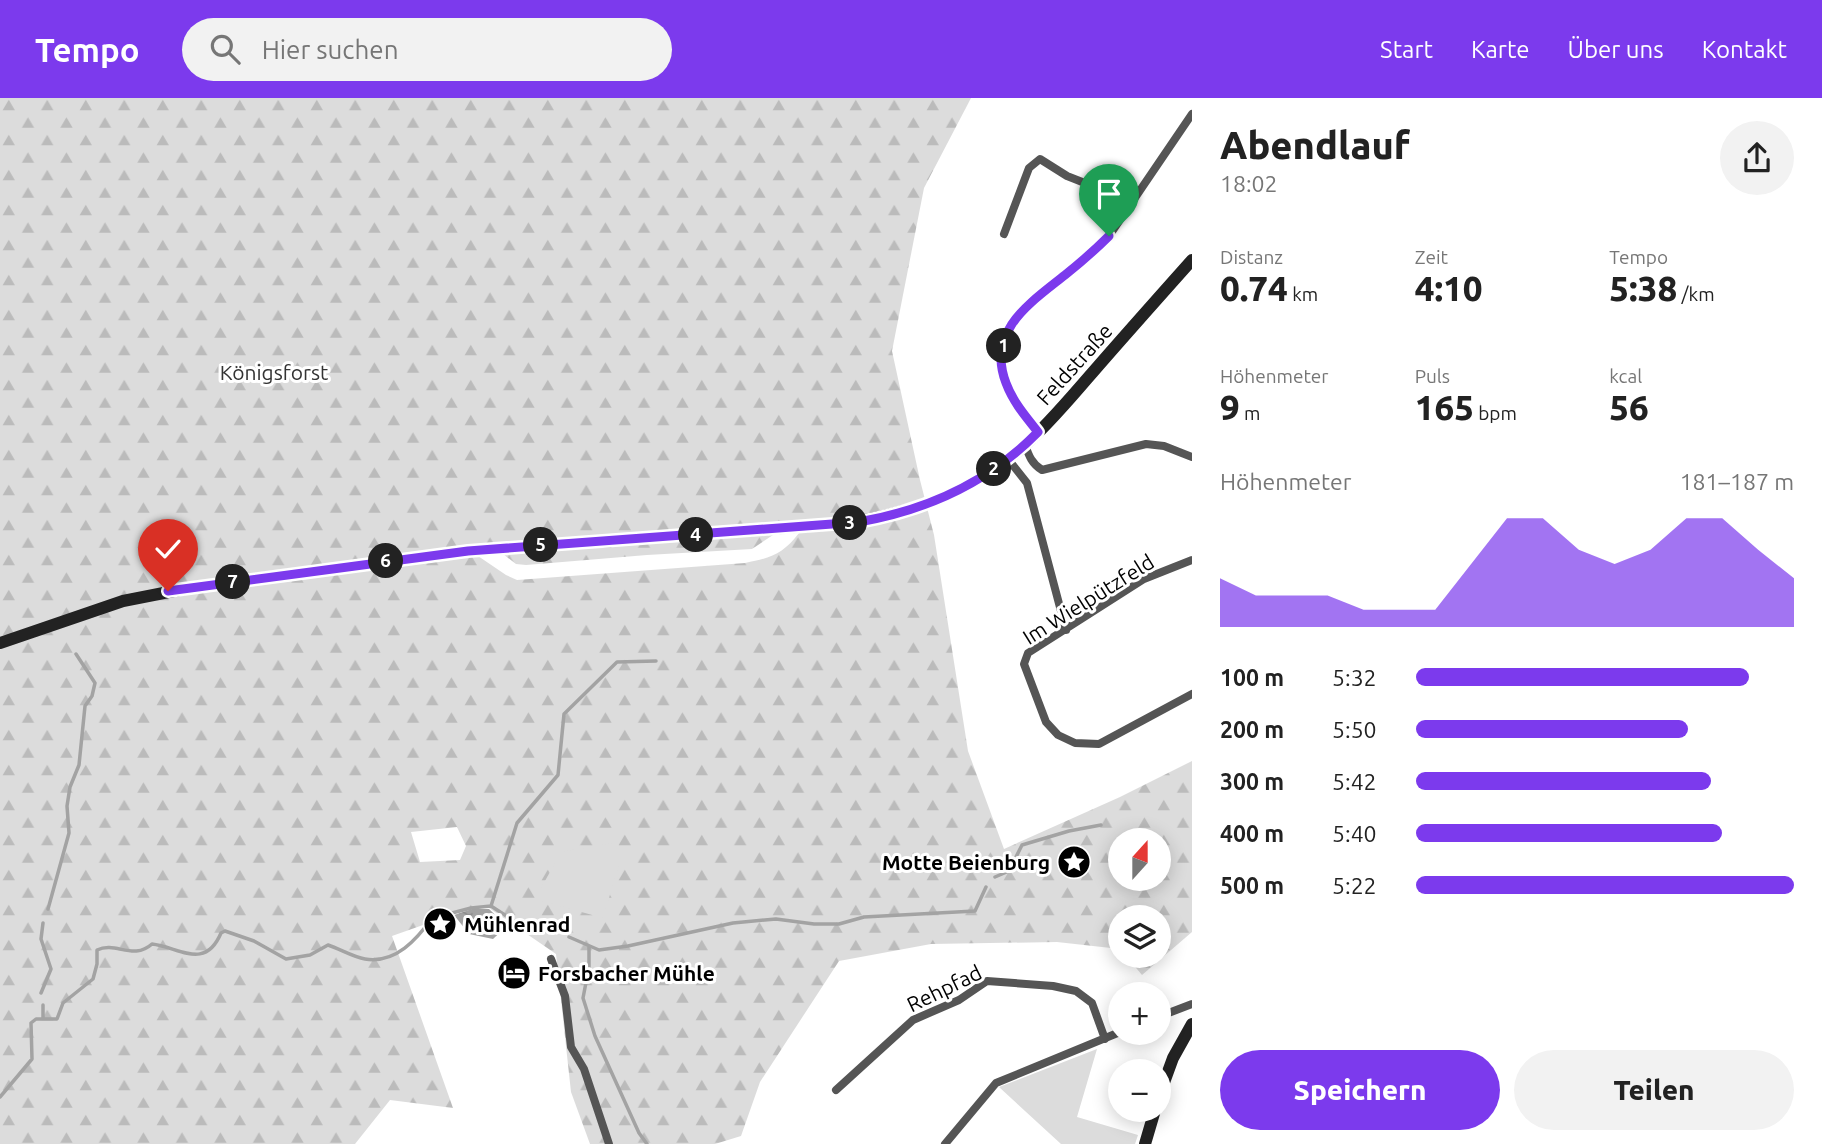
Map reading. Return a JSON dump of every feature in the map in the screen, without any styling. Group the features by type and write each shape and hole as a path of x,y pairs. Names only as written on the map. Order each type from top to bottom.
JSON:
{"main road":[{"name":"Feldstraße","path":"0,643 123,601 178,589 468,551 859,522 910,511 974,483 1026,445 1192,260"},
{"path":"1171,1063 1192,1024"},
{"path":"1145,1144 1152,1122"}],"street":[{"path":"1038,432 1017,406 1004,380 1002,354 1008,332 1021,310 1109,236 1192,114"},
{"path":"1004,234 1029,168 1040,159 1068,176 1133,202"},
{"path":"1027,483 1031,476 1042,470 1146,444 1164,446 1192,457"},
{"path":"1026,445 1031,459 1042,470"},
{"path":"1008,459 1027,483 1066,630"},
{"name":"Im Wielpützfeld","path":"1192,560 1144,579 1028,653 1024,664 1046,722 1058,736 1075,743 1099,744 1192,694"},
{"path":"551,959 565,996 571,1046 584,1069 609,1144"},
{"name":"Rehpfad","path":"836,1090 913,1020 959,1000 987,981 1053,986 1076,991 1091,1003 1105,1039"},
{"path":"1171,1012 1192,1004"},
{"path":"945,1144 996,1083 1108,1038"}],"green space":[{"name":"Königsforst","path":"0,98 971,98 924,188 892,351 934,535 968,751 1004,849 1192,761 1192,932 1171,950 1171,905 1108,905 1108,948 1057,942 931,944 839,961 760,1082 741,1136 715,1144 590,1144 571,1092 556,954 489,908 471,908 392,936 453,1108 390,1100 355,1144 0,1144","holes":["799,533 776,554 745,563 517,580 478,556 503,554 516,564 526,565 752,549 773,535","457,827 466,846 460,860 420,862 411,832"]},
{"path":"618,842 620,861 603,918 535,899 561,852"},
{"name":"Königsforst","path":"1136,968 1150,968 1142,975"},
{"path":"1097,1049 1077,1117 1138,1135 1135,1144 1061,1144 999,1087"}],"water":[{"path":"472,909 489,909 507,926 493,939 469,934 454,915"}],"waterway":[{"path":"48,909 69,833 67,806 70,787 79,765 85,706 92,696 95,683 76,654"},
{"path":"491,906 517,823 558,775 564,714 617,662 656,661"},
{"path":"995,877 1009,871 1022,845 1101,825"},
{"path":"569,937 599,950 733,923 776,919 839,924 864,917 975,911 986,887"},
{"path":"452,913 491,906 517,923 555,933"},
{"path":"0,1097 32,1059 31,1023 36,1019 57,1019 63,1003 93,979 97,950 111,948 138,951 152,944 199,954 215,945 225,931 254,941 286,959 310,955 328,945 360,958 376,960 396,954 405,948 433,917"},
{"path":"41,993 51,969 41,939 43,923"},
{"path":"589,947 589,967 583,998 595,1036 639,1133 647,1144"},
{"path":"43,1005 43,1019"}],"place":[{"name":"Motte Beienburg","path":"1074,862"},
{"name":"Mühlenrad","path":"440,924"},
{"name":"Forsbacher Mühle","path":"514,973"}],"route":[{"path":"168,591 468,551 859,522 922,506 974,483 1026,445 1038,432 1017,406 1004,380 1004,342 1021,310 1109,236"}]}
